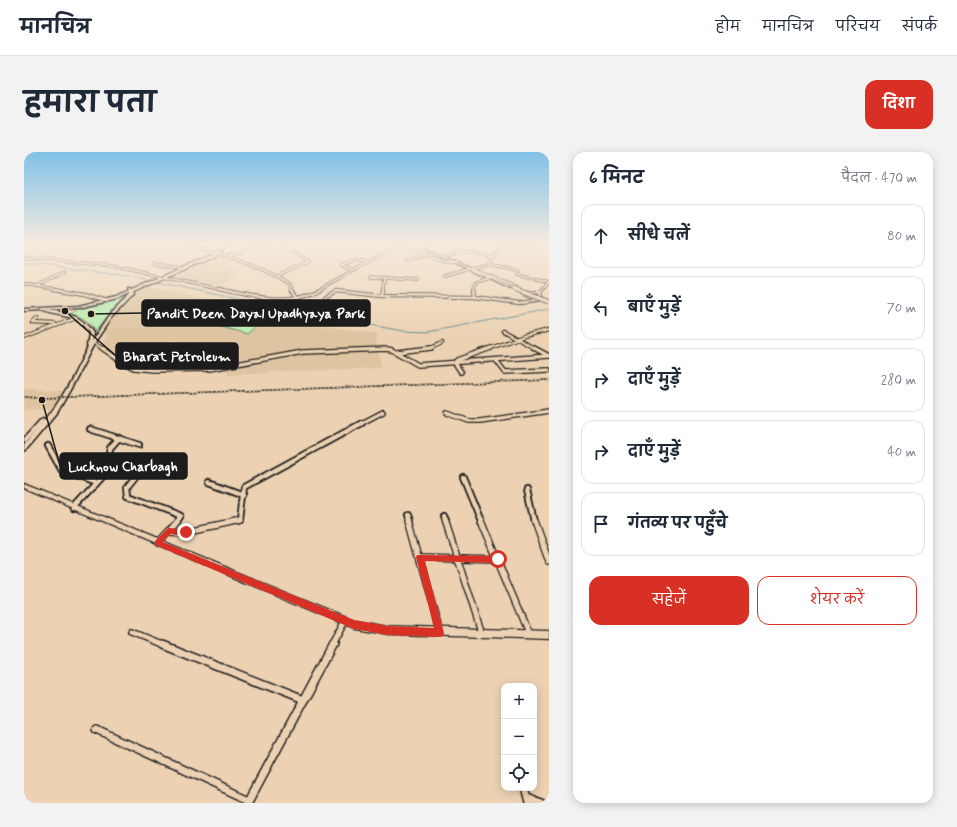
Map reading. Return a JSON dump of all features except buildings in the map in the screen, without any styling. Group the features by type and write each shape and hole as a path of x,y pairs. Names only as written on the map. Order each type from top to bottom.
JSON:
{"main road":[{"path":"44,310 78,307 107,301 130,292 166,274"},
{"path":"159,278 170,274"},
{"path":"24,309 64,306 130,292"},
{"path":"24,450 65,396 93,342 110,317 132,294 130,292"},
{"path":"24,309 62,313 76,318 84,322 91,333 87,349 66,388 36,429 24,441"}],"street":[{"path":"37,286 60,274"},
{"path":"145,274 159,278"},
{"path":"272,274 290,284 292,291 298,298"},
{"path":"276,276 280,274"},
{"path":"165,277 272,299 308,296 346,274"},
{"path":"445,276 451,274"},
{"path":"481,274 537,300"},
{"path":"483,274 512,288 549,302"},
{"path":"484,274 549,302"},
{"path":"519,274 549,282 540,292 521,293"},
{"path":"371,277 418,280"},
{"path":"382,296 384,278"},
{"path":"474,297 475,283 488,278"},
{"path":"24,284 85,294 107,301"},
{"path":"325,297 336,291 382,296 474,297 519,303 541,298"},
{"path":"540,292 541,298"},
{"path":"38,318 33,323 57,324"},
{"path":"24,338 57,324 76,318"},
{"path":"455,363 464,356 549,330"},
{"path":"503,331 549,356"},
{"path":"93,342 122,362 134,368 152,370 209,369 304,352 392,350 418,365 549,356"},
{"path":"396,352 431,348 442,343"},
{"path":"496,360 505,372 549,370"},
{"path":"455,363 461,372"},
{"path":"447,413 469,421 480,421 549,411"},
{"path":"168,531 186,532 240,520 244,487 383,412"},
{"path":"90,429 138,445"},
{"path":"74,508 105,474 110,448 119,438"},
{"path":"48,446 62,471 96,483"},
{"path":"158,543 181,516 128,496 127,487 149,460 179,470"},
{"path":"463,477 529,635"},
{"path":"209,482 244,495"},
{"path":"24,486 354,624 388,630 440,633 549,635"},
{"path":"527,490 535,525 549,562"},
{"path":"408,515 440,633"},
{"path":"444,516 482,634"},
{"path":"420,557 498,559"},
{"path":"97,730 248,802 345,621"},
{"path":"132,632 303,700"},
{"path":"524,791 527,801 541,803"}],"shaded area":[{"path":"176,274 238,274 218,287 170,277"},
{"path":"148,287 266,312 280,318 378,334 376,348 304,350 228,365 183,368 186,358 174,352 179,342 170,340 161,346 154,345 134,365 125,361 102,344 107,335 104,332 114,316 137,293"},
{"path":"378,350 382,368 229,374 224,369 309,353"},
{"path":"24,389 66,391 56,409 24,410"}],"green space":[{"path":"127,297 111,311 95,332 91,325 85,320 70,314 78,309 99,305"},
{"path":"218,306 267,317 247,334 196,320"}],"waterway":[{"path":"116,274 312,315 404,331 428,332 549,309"}],"railway":[{"path":"24,397 41,398 549,380"}],"place":[{"name":"Bharat Petroleum","path":"65,311"},
{"name":"Pandit Deen Dayal Upadhyaya Park","path":"91,314"},
{"name":"Lucknow Charbagh","path":"42,400"}],"route":[{"path":"186,532 168,531 158,543 309,607 354,624 388,630 440,633 420,557 498,559"}]}
